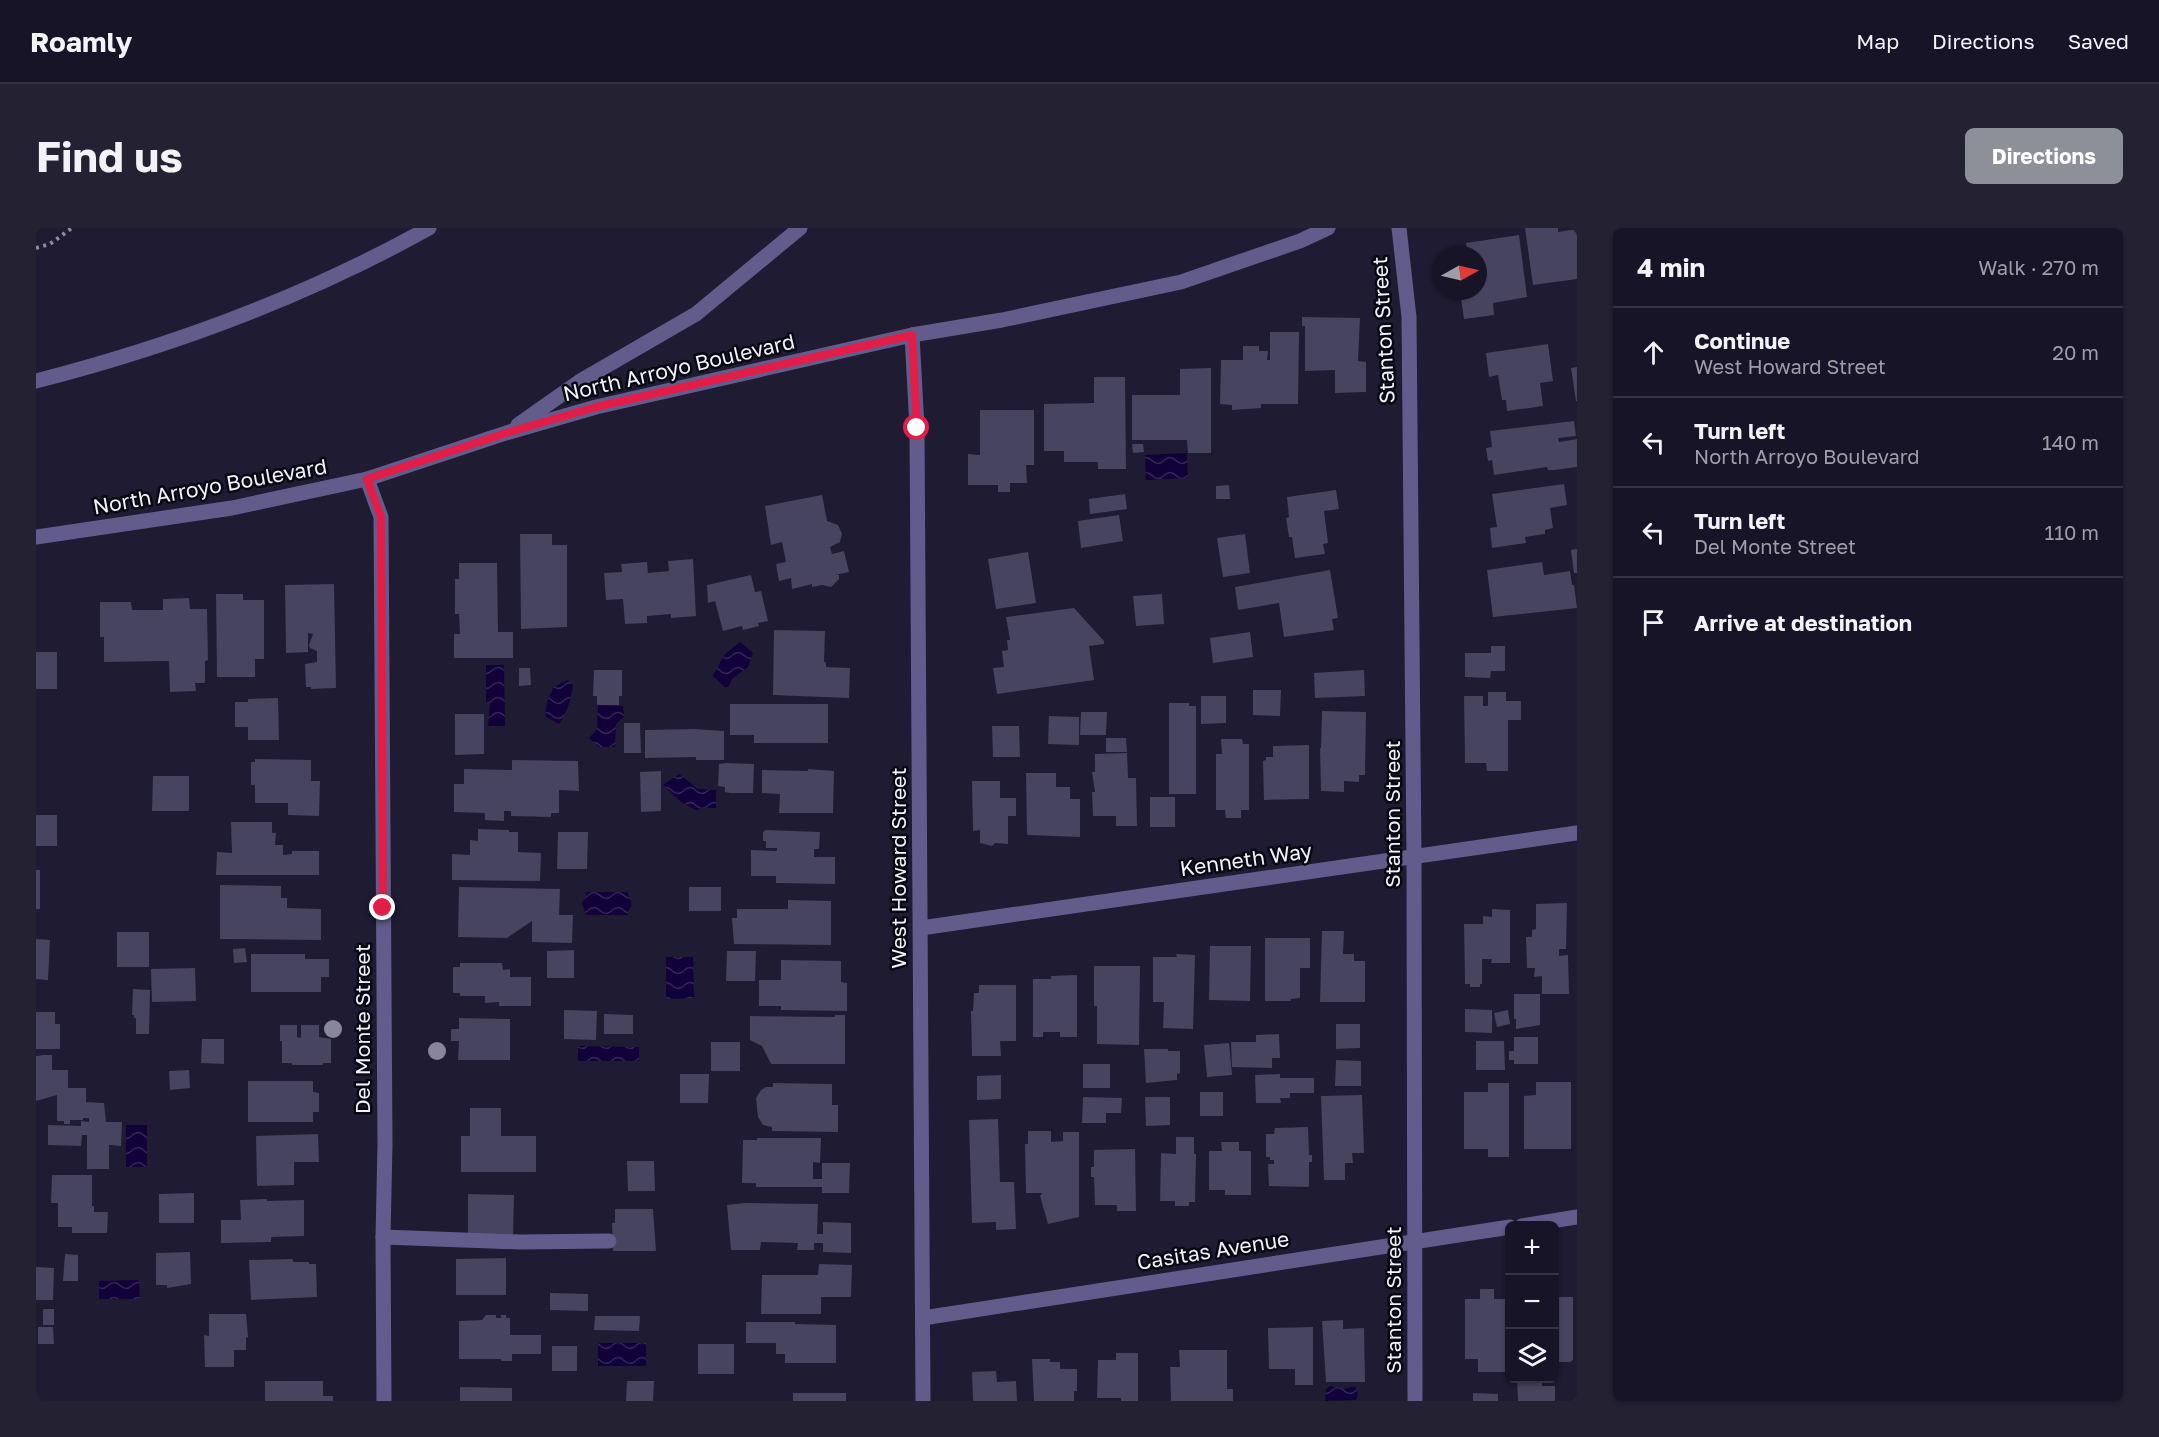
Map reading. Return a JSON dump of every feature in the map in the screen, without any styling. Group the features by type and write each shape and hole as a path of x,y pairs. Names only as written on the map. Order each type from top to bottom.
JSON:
{"street":[{"path":"36,381 207,330 326,281 429,228"},
{"path":"506,433 582,380 696,314 800,228"},
{"name":"North Arroyo Boulevard","path":"36,537 232,508 367,479 506,433 596,407 912,335 1002,320 1181,282 1300,241 1328,228"},
{"name":"Stanton Street","path":"1398,228 1409,317 1414,857 1415,1401"},
{"name":"West Howard Street","path":"912,335 917,428 923,1401"},
{"name":"Del Monte Street","path":"367,479 381,517 385,1144 384,1401"},
{"name":"Kenneth Way","path":"921,928 1577,833"},
{"path":"1556,1221 1577,1218"},
{"name":"Casitas Avenue","path":"923,1318 1505,1228"},
{"path":"383,1237 520,1242 609,1240"}],"path":[{"path":"36,248 50,244 72,228"}],"water":[{"path":"1187,453 1188,478 1146,480 1145,455"},
{"path":"740,642 753,653 748,667 733,678 727,689 713,676 724,655"},
{"path":"486,665 504,665 505,726 488,726 490,703 486,703"},
{"path":"567,680 573,684 567,710 559,724 545,716 547,702 553,688"},
{"path":"598,705 623,706 624,717 616,724 615,747 599,747 589,738 597,729"},
{"path":"679,774 698,789 716,790 716,808 696,810 681,802 663,785"},
{"path":"586,892 628,892 632,904 628,915 586,915 582,903"},
{"path":"666,957 693,957 694,998 666,999"},
{"path":"578,1046 639,1047 639,1061 578,1061"},
{"path":"126,1125 147,1125 147,1167 126,1167"},
{"path":"139,1280 140,1299 99,1299 99,1281"},
{"path":"598,1343 646,1343 646,1366 598,1366"},
{"path":"1331,1386 1345,1389 1355,1386 1358,1394 1356,1400 1325,1401 1326,1389"}],"building":[{"path":"1525,228 1558,228 1558,232 1577,229 1577,279 1533,285"},
{"path":"1519,235 1527,297 1493,303 1494,315 1464,319 1461,300 1487,300 1487,246 1466,246 1466,243"},
{"path":"1302,317 1360,318 1358,361 1366,362 1366,392 1335,393 1335,370 1305,371 1305,326 1302,326"},
{"path":"1270,332 1299,332 1298,404 1261,404 1261,408 1232,410 1232,405 1220,404 1221,360 1243,360 1243,346 1259,346 1259,351 1268,351 1267,360 1270,360"},
{"path":"1548,344 1553,381 1540,383 1543,406 1507,411 1506,400 1502,400 1498,375 1489,377 1486,353"},
{"path":"1577,367 1577,401 1576,401 1571,368"},
{"path":"1211,368 1211,453 1188,453 1187,440 1132,440 1132,395 1180,395 1180,369"},
{"path":"1094,377 1125,377 1126,469 1098,469 1098,462 1064,462 1064,451 1044,451 1044,404 1094,403"},
{"path":"980,410 1034,410 1034,465 1026,465 1027,483 1010,483 1010,492 998,492 998,485 968,485 968,454 980,455"},
{"path":"1574,421 1576,436 1558,438 1559,442 1577,439 1577,467 1548,470 1547,467 1494,475 1492,460 1488,461 1486,448 1492,447 1490,431"},
{"path":"1132,444 1143,444 1144,452 1133,453"},
{"path":"1564,484 1567,505 1550,508 1553,528 1545,530 1545,534 1525,537 1526,543 1492,548 1490,528 1497,527 1492,494"},
{"path":"1229,485 1230,499 1216,499 1216,486"},
{"path":"1336,490 1339,509 1324,511 1328,543 1323,544 1325,554 1295,558 1286,518 1289,517 1287,497"},
{"path":"1125,494 1127,509 1090,514 1089,499"},
{"path":"822,495 827,521 838,525 842,534 840,542 830,547 832,554 844,551 849,572 835,575 839,575 839,579 831,587 822,585 812,587 812,584 792,589 791,578 779,581 776,564 786,562 782,542 771,545 765,506"},
{"path":"1119,515 1123,541 1081,548 1078,521"},
{"path":"520,534 552,534 552,545 567,545 567,627 521,629"},
{"path":"1245,534 1250,573 1223,577 1217,538"},
{"path":"1577,549 1577,573 1574,573 1571,550"},
{"path":"1028,552 1036,603 996,609 988,559"},
{"path":"693,559 696,616 671,618 671,614 647,616 647,623 625,624 623,599 606,600 604,573 622,572 621,564 647,562 648,573 669,571 668,561"},
{"path":"1542,562 1544,575 1570,571 1577,608 1493,617 1487,570"},
{"path":"459,563 497,563 498,632 513,632 513,658 454,658 454,634 460,634 459,614 455,614 455,579 459,579"},
{"path":"1330,570 1338,618 1332,619 1334,630 1284,637 1279,603 1238,610 1235,587"},
{"path":"751,575 755,592 761,591 768,621 743,630 742,626 723,631 715,601 708,603 707,585"},
{"path":"334,584 336,688 311,689 311,687 306,687 305,664 317,662 317,651 309,645 313,634 308,633 308,652 286,653 285,585"},
{"path":"216,594 243,594 243,600 264,600 264,659 255,659 255,677 217,677"},
{"path":"1162,594 1164,624 1136,626 1133,596"},
{"path":"189,598 190,609 207,609 208,660 205,661 205,683 195,683 196,691 170,692 169,661 104,662 104,637 100,637 100,602 131,602 132,610 163,610 163,599"},
{"path":"1074,608 1104,641 1104,644 1089,646 1094,680 997,694 993,668 1004,667 1002,651 1008,650 1007,640 1010,640 1006,617"},
{"path":"774,630 825,631 824,662 826,662 826,667 850,668 849,698 773,695"},
{"path":"1250,632 1253,657 1213,663 1210,638"},
{"path":"1491,646 1505,646 1505,671 1491,671 1490,678 1465,677 1465,653 1491,653"},
{"path":"36,652 57,652 57,689 36,689"},
{"path":"519,668 530,668 531,685 519,686"},
{"path":"594,670 622,670 622,696 619,696 619,705 597,705 597,696 593,696"},
{"path":"1364,670 1365,696 1315,698 1314,673"},
{"path":"1253,690 1281,690 1280,716 1253,715"},
{"path":"1488,692 1506,692 1506,701 1521,701 1521,720 1508,720 1508,771 1487,771 1486,763 1465,763 1464,696 1483,696 1483,706 1488,706"},
{"path":"1201,696 1226,696 1226,723 1201,724"},
{"path":"278,698 279,740 248,740 248,727 235,727 235,702"},
{"path":"1169,703 1189,703 1189,706 1196,706 1196,794 1169,794"},
{"path":"730,704 828,704 828,743 754,743 754,735 730,735"},
{"path":"1322,711 1366,712 1365,775 1359,775 1359,782 1344,781 1344,792 1321,791"},
{"path":"1081,712 1107,712 1106,735 1080,735"},
{"path":"455,714 484,714 484,754 455,755"},
{"path":"1049,716 1079,717 1079,745 1048,744"},
{"path":"624,723 640,723 641,753 624,753"},
{"path":"992,726 1019,726 1020,757 993,757"},
{"path":"645,730 724,731 724,760 696,760 696,757 645,758"},
{"path":"1106,738 1126,738 1127,752 1106,752"},
{"path":"1221,739 1242,739 1243,744 1249,744 1249,810 1241,810 1241,818 1226,818 1225,810 1216,810 1216,754 1222,754"},
{"path":"1309,745 1309,799 1264,800 1263,761 1266,757 1273,757 1273,746"},
{"path":"1127,753 1128,778 1136,778 1137,826 1116,826 1116,816 1093,816 1092,792 1095,792 1092,772 1095,772 1095,754"},
{"path":"255,759 311,760 311,781 320,781 319,816 288,815 288,803 255,803 255,785 251,785 251,762 255,762"},
{"path":"512,760 578,761 579,791 559,790 559,813 551,813 551,817 511,816 511,811 504,811 504,821 485,820 485,813 454,812 454,784 464,784 464,769 512,770"},
{"path":"719,764 754,764 753,793 725,792 725,787 718,786"},
{"path":"808,769 834,771 833,813 779,813 780,794 762,793 762,770 808,771"},
{"path":"661,771 661,811 641,812 640,772"},
{"path":"1026,773 1056,773 1056,787 1070,787 1070,799 1080,799 1080,837 1027,835"},
{"path":"153,776 189,776 189,811 152,811"},
{"path":"972,781 1000,781 1000,798 1016,798 1016,816 1008,816 1008,844 995,843 992,846 980,843 980,830 973,831"},
{"path":"1150,797 1175,797 1175,827 1150,827"},
{"path":"36,815 57,815 57,846 36,846"},
{"path":"231,822 272,822 272,833 276,833 275,845 283,845 283,855 292,854 292,851 319,851 319,875 216,875 217,852 232,853"},
{"path":"478,829 518,832 518,852 541,853 540,881 452,880 452,854 470,855 470,840 478,841"},
{"path":"766,830 820,832 819,849 814,849 814,857 835,857 835,884 776,883 776,876 751,876 751,850 777,851 777,848 766,848 763,832"},
{"path":"558,832 588,832 587,869 557,869"},
{"path":"36,870 40,870 40,909 36,909"},
{"path":"220,885 281,886 281,898 287,898 287,908 321,909 321,940 220,939"},
{"path":"459,887 560,889 559,915 573,915 572,943 532,942 532,921 507,938 458,937"},
{"path":"689,887 721,887 721,911 689,911"},
{"path":"788,900 831,901 831,945 734,944 732,918 737,918 737,909 788,909"},
{"path":"1567,903 1566,949 1559,949 1559,956 1568,955 1569,994 1542,994 1542,976 1534,977 1535,968 1527,968 1526,937 1532,937 1532,930 1536,929 1536,904"},
{"path":"1492,909 1510,910 1510,963 1491,963 1492,959 1482,959 1482,984 1480,987 1470,987 1470,984 1465,984 1464,924 1483,924 1483,916 1492,917"},
{"path":"1322,931 1344,931 1343,954 1354,954 1354,961 1365,961 1365,1002 1320,1002"},
{"path":"117,932 149,932 149,967 117,967"},
{"path":"1265,938 1310,938 1310,968 1300,968 1300,998 1291,999 1291,1001 1265,1001"},
{"path":"36,939 50,940 48,980 36,979"},
{"path":"1210,946 1251,946 1250,1001 1209,1000"},
{"path":"245,948 247,962 234,963 233,949"},
{"path":"574,950 574,978 547,978 547,951"},
{"path":"727,951 756,951 755,981 726,981"},
{"path":"251,954 305,954 305,959 329,959 329,977 321,977 321,992 251,992"},
{"path":"1176,954 1195,955 1193,1029 1163,1028 1164,1002 1153,1002 1153,957 1177,957"},
{"path":"781,960 841,961 841,982 847,983 847,1011 781,1010 781,1006 759,1006 759,980 781,980"},
{"path":"460,963 502,963 503,970 510,969 510,977 531,977 531,1006 499,1006 499,1002 485,1003 485,996 460,996 460,993 453,993 453,967 460,967"},
{"path":"1094,966 1140,966 1139,1045 1097,1044"},
{"path":"195,968 196,1001 152,1002 151,969"},
{"path":"1077,975 1077,1037 1060,1037 1060,1032 1043,1032 1043,1037 1033,1037 1033,979"},
{"path":"979,985 1016,985 1016,1041 1000,1041 1001,1056 972,1056 971,1011 973,1011 974,993 979,993"},
{"path":"133,989 150,990 149,1034 136,1034 136,1018 132,1015"},
{"path":"1514,994 1540,994 1540,1025 1516,1029"},
{"path":"1465,1009 1492,1010 1492,1033 1465,1032"},
{"path":"564,1010 597,1011 596,1040 564,1039"},
{"path":"1508,1010 1510,1024 1497,1027 1494,1013"},
{"path":"36,1012 55,1012 55,1024 60,1024 60,1049 36,1049"},
{"path":"604,1014 633,1015 633,1034 604,1034"},
{"path":"835,1015 845,1015 845,1064 771,1064 762,1046 750,1040 750,1016 835,1017"},
{"path":"459,1018 510,1019 510,1060 458,1060 459,1041 451,1041 451,1029 459,1029"},
{"path":"1336,1024 1360,1024 1360,1048 1336,1049"},
{"path":"280,1025 297,1025 297,1037 301,1038 301,1025 319,1025 319,1037 331,1039 331,1063 292,1065 292,1063 282,1063"},
{"path":"1279,1034 1280,1058 1272,1058 1272,1068 1232,1067 1231,1042 1256,1042 1256,1035"},
{"path":"1514,1037 1538,1037 1538,1064 1514,1064 1514,1060 1509,1060 1509,1051 1514,1051"},
{"path":"202,1039 224,1039 224,1064 201,1063"},
{"path":"1476,1041 1504,1041 1505,1070 1476,1070"},
{"path":"711,1042 740,1042 740,1071 711,1071"},
{"path":"1229,1043 1232,1075 1207,1077 1204,1045"},
{"path":"1144,1049 1180,1051 1180,1073 1177,1074 1177,1080 1146,1083"},
{"path":"52,1055 52,1070 68,1070 68,1088 86,1088 86,1102 104,1103 106,1122 122,1122 121,1146 109,1145 109,1169 87,1169 87,1135 82,1135 81,1146 48,1145 48,1125 81,1126 81,1121 89,1122 89,1118 70,1120 70,1124 64,1124 64,1121 57,1121 57,1095 36,1101 36,1056"},
{"path":"1336,1060 1361,1061 1361,1086 1335,1086"},
{"path":"1083,1064 1110,1064 1110,1088 1083,1088"},
{"path":"189,1070 190,1088 170,1090 169,1071"},
{"path":"680,1074 709,1074 708,1103 680,1103"},
{"path":"1280,1074 1280,1078 1314,1078 1314,1093 1290,1093 1290,1098 1280,1098 1281,1103 1256,1103 1255,1075"},
{"path":"1001,1075 1001,1099 977,1100 977,1076"},
{"path":"248,1081 313,1081 313,1092 319,1093 319,1112 313,1112 313,1122 248,1122"},
{"path":"1536,1082 1571,1082 1571,1149 1524,1149 1524,1096 1536,1095"},
{"path":"773,1083 832,1084 832,1105 838,1105 838,1132 772,1131 772,1127 763,1125 758,1117 756,1098 761,1090 773,1087"},
{"path":"1488,1083 1509,1083 1509,1157 1488,1157 1488,1149 1464,1149 1464,1092 1488,1092"},
{"path":"1200,1092 1223,1092 1223,1116 1200,1116"},
{"path":"1362,1095 1364,1153 1352,1153 1353,1163 1345,1163 1345,1180 1324,1180 1321,1096"},
{"path":"1083,1097 1122,1098 1121,1113 1106,1113 1106,1123 1082,1123"},
{"path":"1145,1097 1170,1097 1170,1125 1146,1126"},
{"path":"470,1108 501,1108 501,1136 536,1136 536,1172 461,1172 461,1136 470,1136"},
{"path":"998,1119 1000,1182 1014,1182 1016,1229 996,1230 996,1222 972,1223 969,1120"},
{"path":"1308,1127 1309,1155 1312,1155 1312,1162 1309,1162 1309,1187 1269,1186 1268,1164 1274,1164 1274,1160 1266,1157 1266,1134 1274,1134 1275,1128"},
{"path":"1028,1131 1051,1131 1051,1142 1063,1141 1063,1132 1079,1132 1079,1217 1048,1224 1040,1196 1042,1193 1026,1193 1025,1144 1028,1144"},
{"path":"318,1134 319,1162 294,1162 294,1185 257,1186 256,1136"},
{"path":"1176,1137 1194,1137 1195,1202 1189,1202 1189,1206 1175,1206 1175,1201 1160,1201 1161,1153 1176,1154"},
{"path":"757,1138 821,1138 820,1163 813,1162 813,1179 822,1179 822,1163 850,1163 849,1193 822,1193 822,1187 756,1187 756,1183 742,1183 743,1140 757,1140"},
{"path":"1221,1142 1239,1142 1239,1151 1251,1151 1251,1195 1225,1195 1225,1190 1209,1190 1209,1151 1222,1151"},
{"path":"1135,1149 1136,1211 1117,1211 1117,1205 1095,1205 1094,1177 1091,1177 1091,1167 1094,1167 1094,1150"},
{"path":"627,1161 654,1161 655,1191 628,1191"},
{"path":"52,1175 92,1175 92,1206 94,1206 94,1212 108,1212 107,1233 72,1233 72,1227 58,1227 58,1203 51,1203"},
{"path":"194,1193 194,1223 159,1223 159,1194"},
{"path":"468,1194 514,1195 513,1238 468,1237"},
{"path":"267,1199 267,1201 304,1200 304,1236 271,1237 271,1242 221,1243 221,1220 241,1220 240,1200"},
{"path":"744,1203 818,1204 817,1234 823,1234 823,1222 851,1223 851,1253 823,1252 823,1243 814,1243 814,1250 797,1250 798,1243 761,1242 760,1250 731,1250 727,1205"},
{"path":"615,1209 653,1209 656,1251 613,1251 612,1223 615,1223"},
{"path":"190,1252 191,1284 167,1288 167,1285 156,1285 156,1253"},
{"path":"65,1254 78,1255 78,1281 63,1281"},
{"path":"506,1258 506,1295 456,1295 456,1259"},
{"path":"293,1259 293,1262 316,1264 317,1297 251,1300 249,1260"},
{"path":"819,1264 852,1265 851,1297 821,1297 821,1314 761,1314 762,1275 818,1275"},
{"path":"36,1267 54,1268 53,1300 36,1300"},
{"path":"1480,1289 1494,1289 1494,1299 1505,1299 1505,1372 1478,1372 1478,1359 1465,1359 1465,1299 1480,1299"},
{"path":"550,1293 588,1294 588,1311 550,1310"},
{"path":"1559,1297 1573,1297 1573,1360 1559,1362"},
{"path":"43,1309 54,1309 54,1325 43,1325"},
{"path":"209,1314 246,1314 248,1337 246,1338 246,1350 234,1350 234,1367 205,1367 204,1335 209,1336"},
{"path":"486,1315 496,1315 496,1318 501,1318 501,1315 506,1315 506,1318 510,1318 510,1335 541,1335 541,1354 512,1354 512,1361 459,1359 459,1321 482,1320"},
{"path":"595,1316 640,1316 639,1331 594,1330"},
{"path":"1343,1320 1343,1329 1364,1328 1365,1382 1326,1382 1322,1321"},
{"path":"746,1322 836,1325 836,1363 785,1363 785,1354 776,1354 776,1343 746,1343"},
{"path":"38,1327 53,1327 54,1344 38,1344"},
{"path":"1313,1327 1313,1385 1295,1385 1295,1369 1269,1369 1268,1328"},
{"path":"698,1344 734,1344 734,1374 698,1374"},
{"path":"552,1346 577,1346 577,1371 552,1371"},
{"path":"1179,1350 1227,1350 1227,1389 1233,1389 1233,1401 1171,1401 1170,1367 1180,1367"},
{"path":"1116,1353 1138,1353 1138,1401 1097,1398 1098,1360 1116,1360"},
{"path":"1032,1359 1050,1359 1050,1362 1060,1362 1060,1369 1077,1369 1077,1391 1074,1391 1074,1401 1034,1401"},
{"path":"996,1371 997,1382 1016,1381 1017,1401 973,1401 972,1372"},
{"path":"265,1381 323,1381 323,1396 333,1396 333,1401 265,1401"},
{"path":"627,1381 654,1381 653,1401 626,1401"},
{"path":"1517,1383 1542,1383 1542,1386 1555,1386 1555,1401 1518,1401"},
{"path":"460,1387 512,1388 512,1401 460,1401"},
{"path":"793,1393 846,1393 846,1401 793,1401"},
{"path":"1473,1393 1498,1394 1498,1401 1473,1401"}],"route":[{"path":"383,908 381,517 367,479 506,433 596,407 912,335 917,428"}]}
